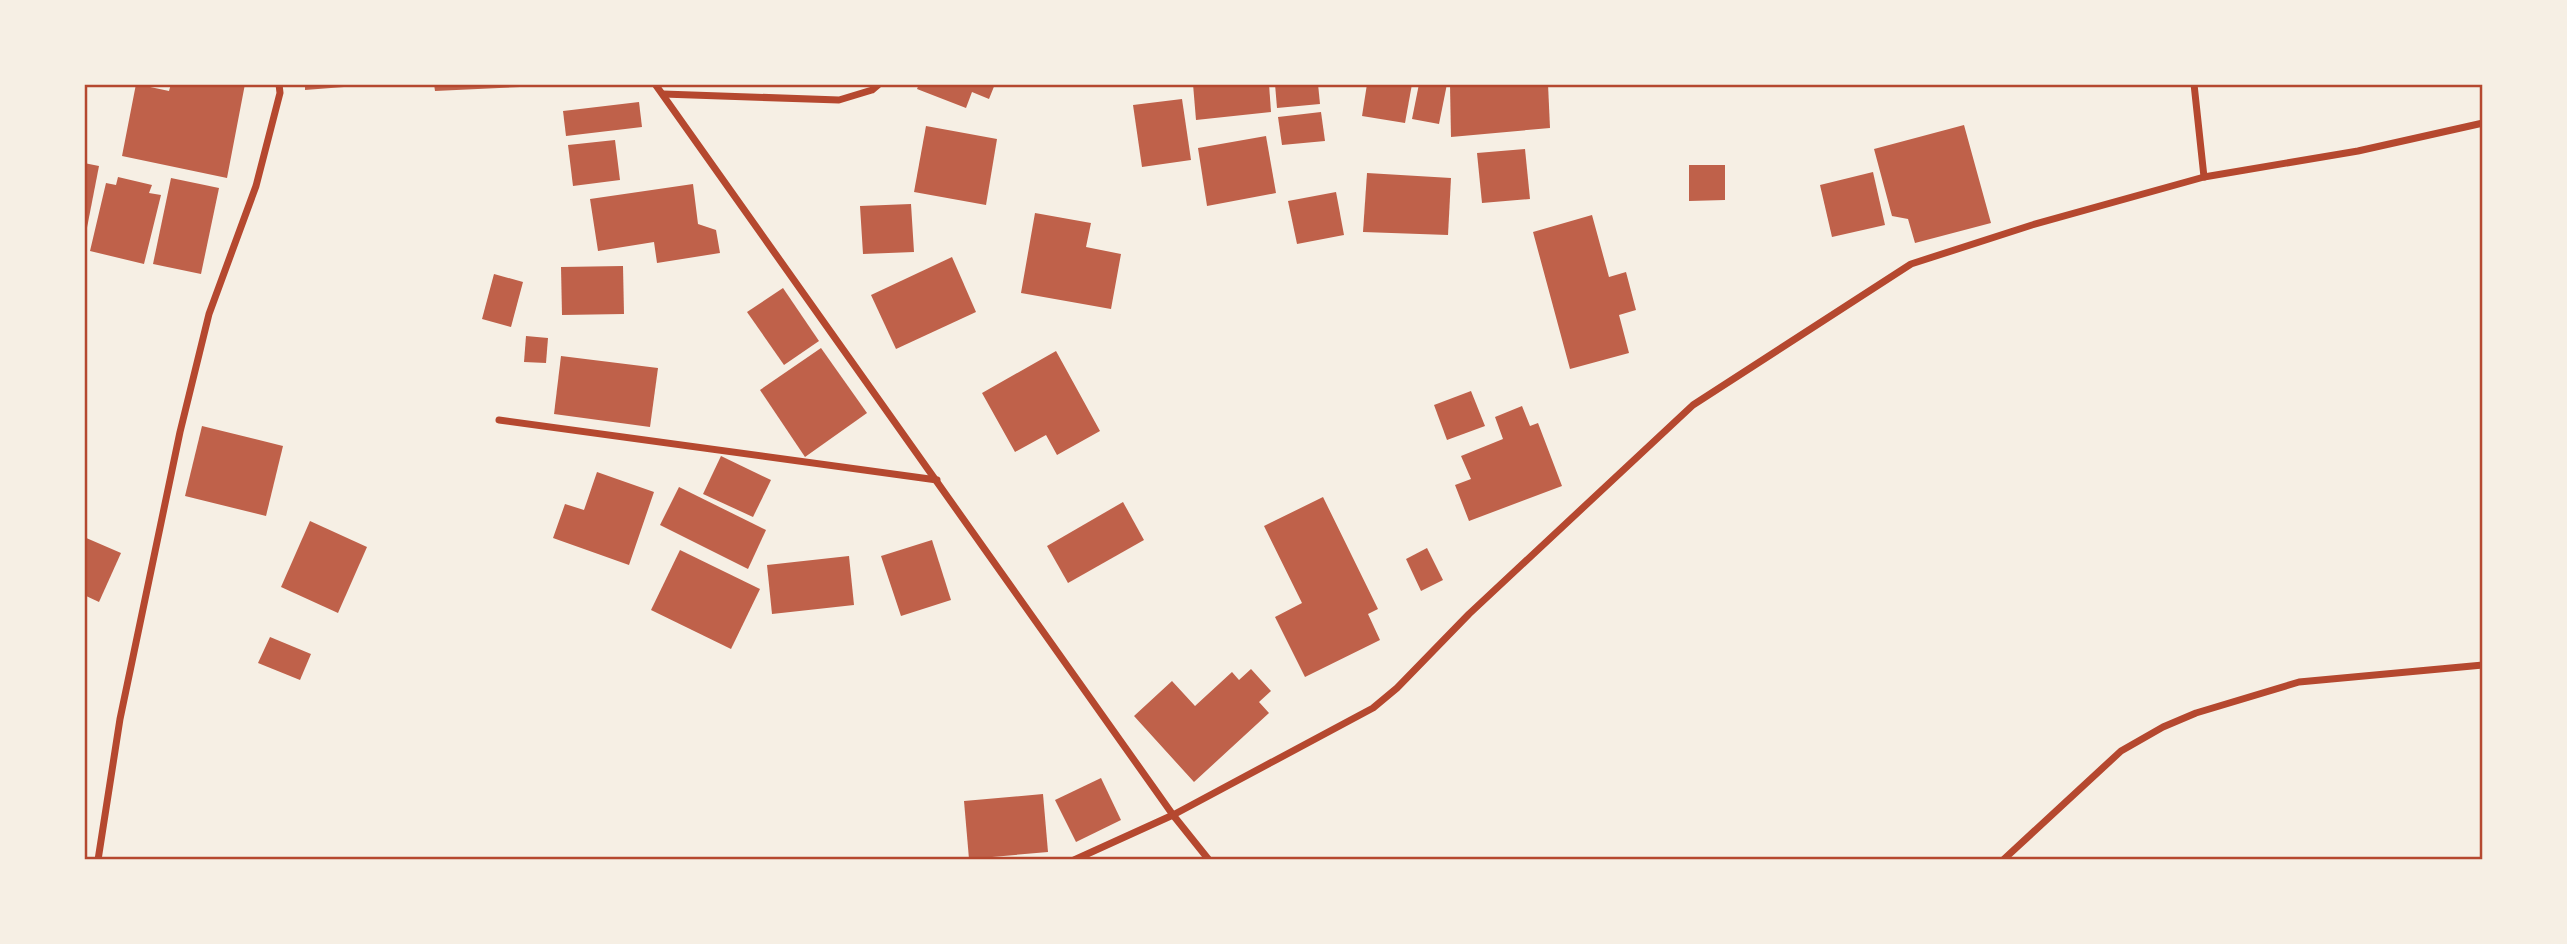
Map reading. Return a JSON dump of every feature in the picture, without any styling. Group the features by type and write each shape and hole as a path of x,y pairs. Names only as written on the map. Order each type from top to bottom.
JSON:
{"street":[{"path":"98,860 120,719 180,432 209,314 256,186 280,93 279,84"},
{"path":"655,84 1173,815 1209,860"},
{"path":"663,94 839,100 872,90 879,84"},
{"path":"2194,84 2204,177"},
{"path":"1074,860 1173,815 1373,708 1397,688 1469,614 1693,405 1911,264 2032,225 2204,177 2358,151 2483,123"},
{"path":"499,420 937,480"},
{"path":"2003,860 2121,751 2163,727 2196,713 2299,682 2483,665"}],"building":[{"path":"136,84 169,91 171,84 245,84 227,178 122,156"},
{"path":"305,84 344,84 344,87 305,90"},
{"path":"434,84 520,84 520,87 435,91"},
{"path":"700,84 758,84 758,87 700,87"},
{"path":"919,84 995,84 989,99 972,92 966,108 917,89"},
{"path":"1193,84 1269,84 1271,112 1196,120"},
{"path":"1275,84 1318,84 1320,104 1277,108"},
{"path":"1367,84 1412,84 1405,123 1362,116"},
{"path":"1419,84 1447,84 1439,124 1412,119"},
{"path":"1548,84 1550,128 1451,137 1450,85"},
{"path":"1182,99 1191,160 1142,167 1133,105"},
{"path":"639,102 642,127 566,136 563,111"},
{"path":"1321,112 1325,141 1282,145 1278,117"},
{"path":"1964,125 1991,223 1915,243 1908,219 1892,216 1874,149"},
{"path":"926,126 997,139 986,205 914,192"},
{"path":"1266,136 1276,193 1207,206 1198,148"},
{"path":"615,140 620,180 573,186 568,145"},
{"path":"1525,149 1530,199 1482,203 1477,153"},
{"path":"84,163 99,166 85,238 84,237"},
{"path":"1689,165 1725,165 1725,200 1689,201"},
{"path":"1873,172 1885,225 1832,237 1820,185"},
{"path":"1367,173 1451,178 1448,235 1363,232"},
{"path":"118,177 152,185 149,193 161,195 144,264 90,251 106,183 116,185"},
{"path":"171,178 219,188 201,274 153,264"},
{"path":"693,184 698,224 716,230 720,253 657,263 654,242 598,251 590,199"},
{"path":"1336,192 1344,235 1297,244 1288,201"},
{"path":"911,204 914,252 863,254 860,206"},
{"path":"1035,213 1091,223 1086,247 1121,254 1111,309 1021,293"},
{"path":"1592,215 1609,277 1626,272 1636,310 1619,315 1629,353 1570,369 1533,232"},
{"path":"952,257 976,312 896,349 871,295"},
{"path":"623,266 624,314 562,315 561,267"},
{"path":"494,274 523,282 511,327 482,319"},
{"path":"783,288 819,341 784,365 747,312"},
{"path":"526,336 548,338 546,363 524,362"},
{"path":"821,348 867,413 805,457 760,390"},
{"path":"1056,351 1100,431 1057,455 1046,435 1015,452 982,393"},
{"path":"561,356 658,368 650,427 554,414"},
{"path":"1471,391 1485,426 1447,440 1434,405"},
{"path":"1522,406 1530,426 1538,423 1562,486 1469,521 1455,485 1471,479 1461,456 1503,439 1495,417"},
{"path":"202,426 283,446 266,516 185,496"},
{"path":"721,456 771,480 753,517 703,494"},
{"path":"597,472 654,492 629,565 553,538 565,504 584,510"},
{"path":"679,487 766,530 748,569 660,525"},
{"path":"1323,497 1378,609 1368,614 1380,640 1305,677 1275,617 1302,603 1264,526"},
{"path":"1123,502 1144,540 1068,583 1047,546"},
{"path":"310,521 367,547 338,613 281,587"},
{"path":"84,537 121,553 99,602 84,595"},
{"path":"932,540 951,600 901,616 881,556"},
{"path":"1427,548 1443,580 1421,591 1406,559"},
{"path":"680,550 760,589 731,649 651,610"},
{"path":"849,556 854,605 772,614 767,565"},
{"path":"270,637 311,654 300,680 258,663"},
{"path":"1251,669 1271,691 1259,702 1269,713 1194,782 1134,716 1172,681 1195,706 1232,672 1239,680"},
{"path":"1101,778 1121,820 1076,842 1055,800"},
{"path":"1043,794 1048,852 969,859 964,801"}]}
